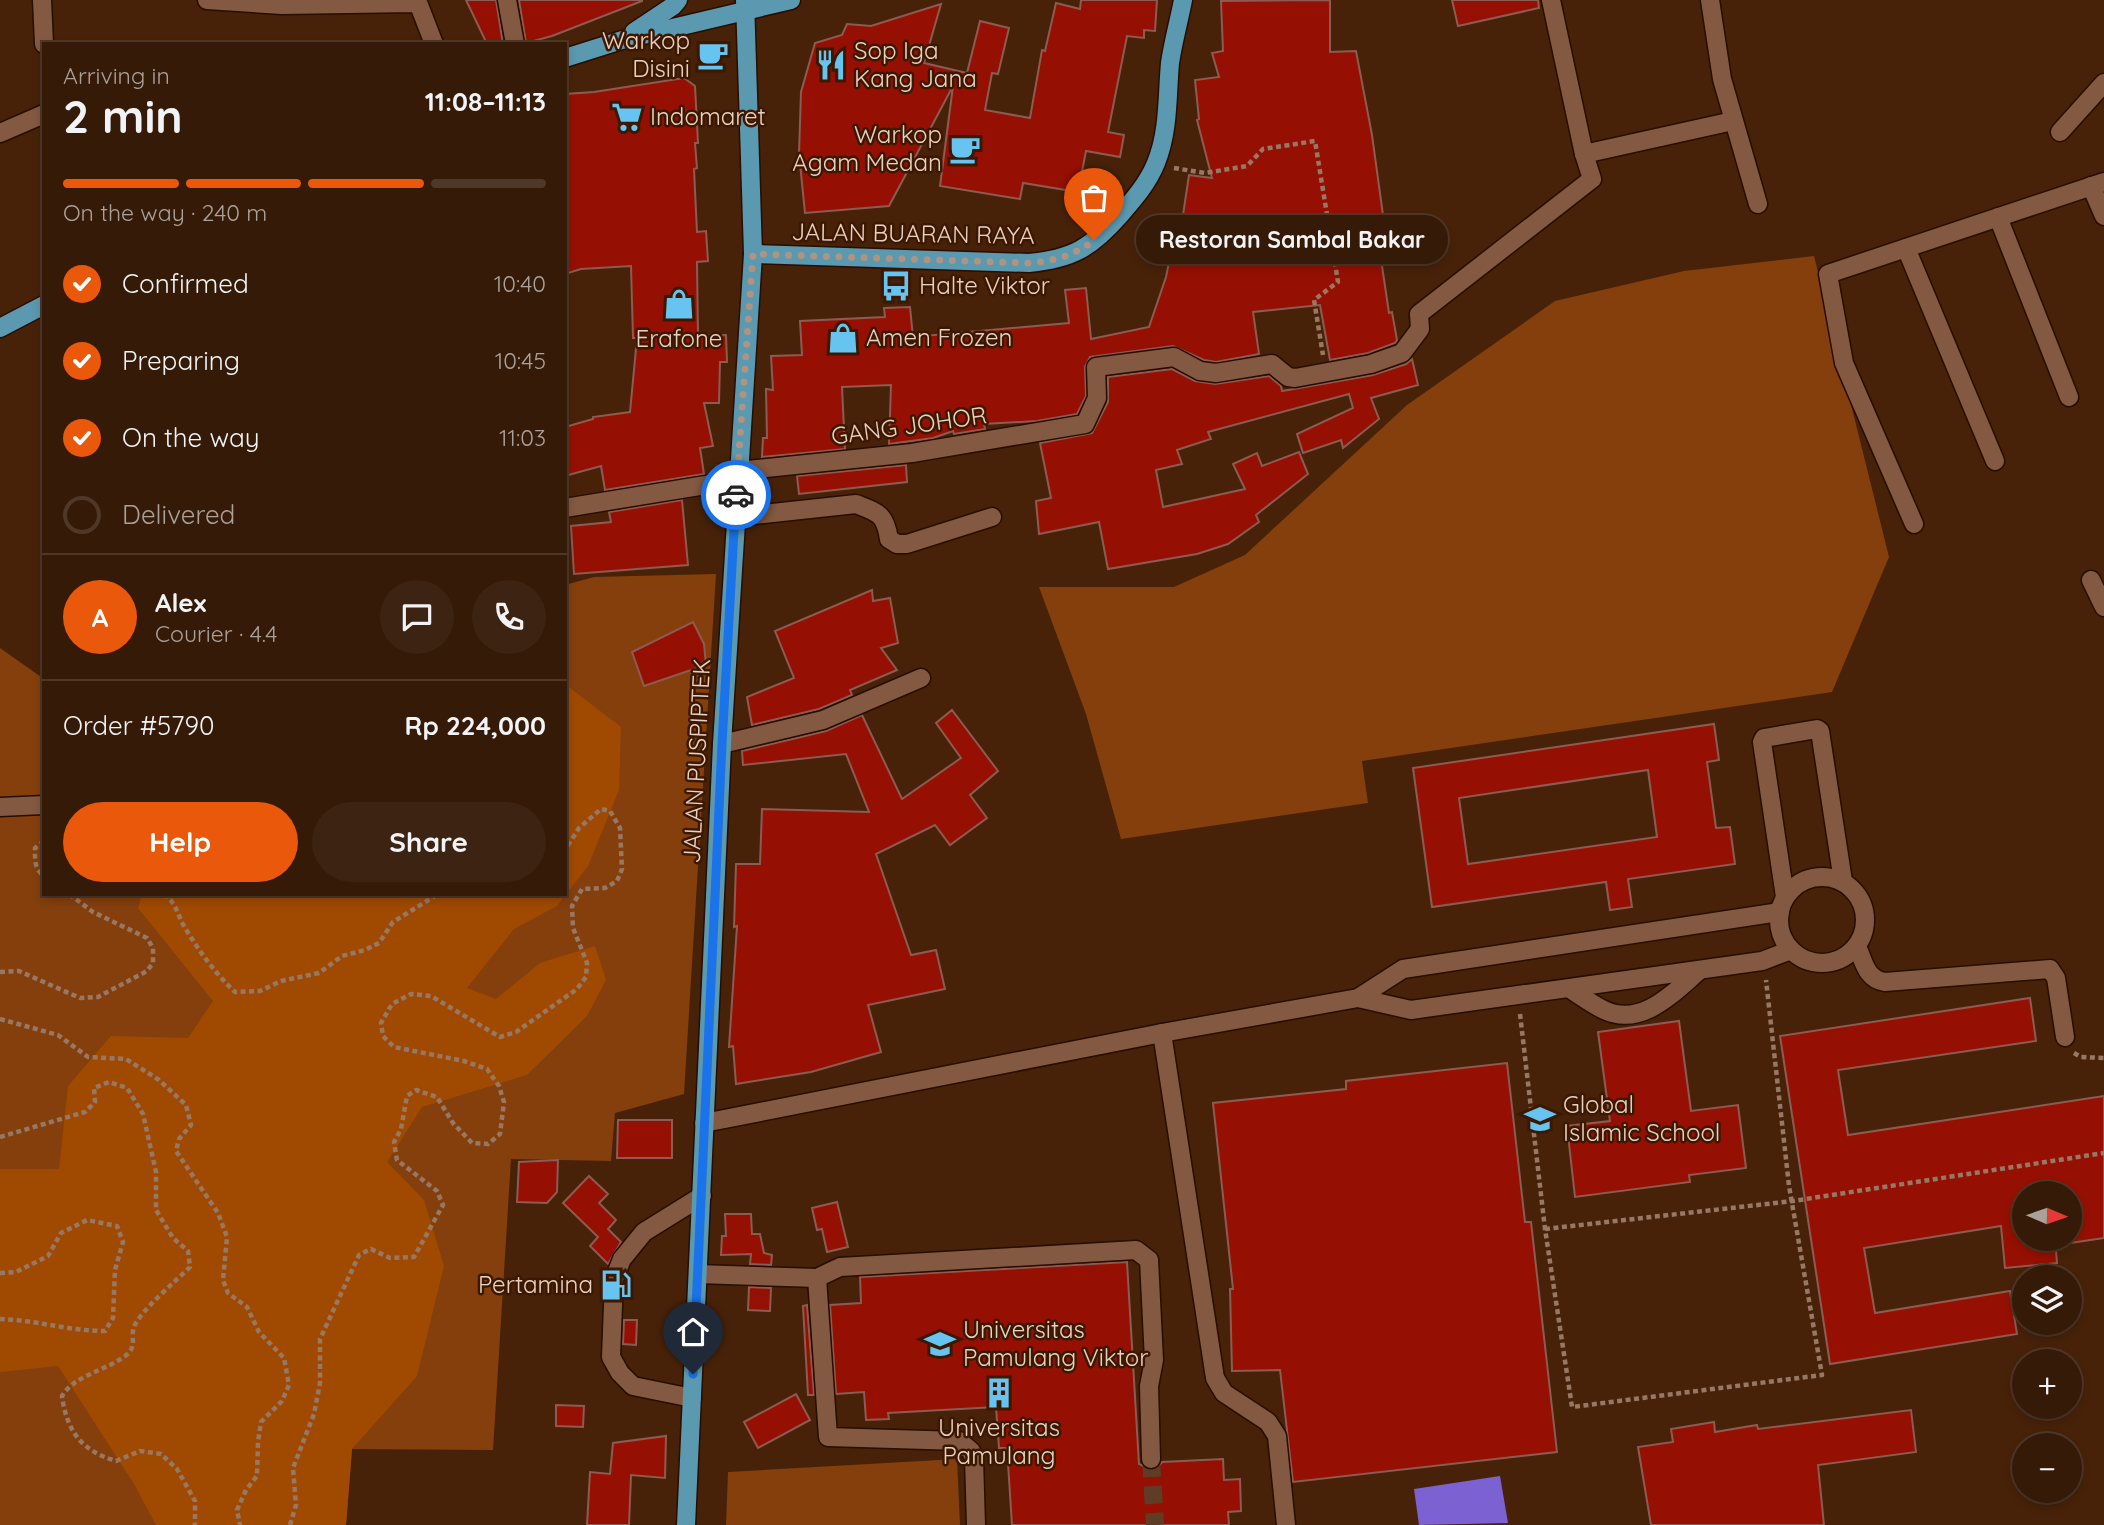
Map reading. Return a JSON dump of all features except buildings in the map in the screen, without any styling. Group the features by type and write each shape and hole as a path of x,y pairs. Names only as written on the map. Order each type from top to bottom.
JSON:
{"main road":[{"path":"622,40 678,0"},
{"path":"567,57 745,5 791,0"},
{"name":"JALAN BUARAN RAYA","path":"753,254 1029,263 1056,261 1080,251 1108,229 1141,191 1156,164 1167,111 1170,61 1183,0"},
{"name":"JALAN PUSPIPTEK","path":"687,1525 722,744 753,254 745,5"},
{"path":"0,328 42,306"}],"street":[{"path":"42,0 44,42"},
{"path":"207,0 282,5 415,3 419,5 433,42"},
{"path":"508,0 515,42"},
{"path":"1326,373 1371,364 1402,354 1420,329 1419,314 1592,179 1584,154 1551,0"},
{"path":"1710,0 1722,79 1758,204"},
{"path":"2060,132 2104,83"},
{"path":"0,133 42,115"},
{"path":"1584,154 1733,121"},
{"path":"1914,524 1844,363 1828,274 2098,184 2104,216"},
{"path":"1998,217 2069,397"},
{"path":"1906,248 1995,461"},
{"name":"GANG JOHOR","path":"567,508 718,483 738,471 912,453 1085,424 1097,398 1096,367 1174,357 1200,371 1216,373 1272,364 1288,377 1326,373"},
{"path":"735,517 856,504 874,511 886,522 889,539 897,544 907,544 992,517"},
{"path":"2091,580 2104,607"},
{"path":"722,744 823,720 921,678"},
{"path":"704,1123 1162,1033 1358,998 1403,970 1783,905 1801,882 1822,876 1843,881 1855,891 1865,913 1866,923 1862,938 1857,946 1837,961 1813,962 1791,950 1783,938 1779,923 1783,905 1762,742 1765,738 1817,729 1820,731 1843,881"},
{"path":"0,807 42,805"},
{"path":"1857,946 1869,975 1875,980 1885,982 2050,969 2056,978 2065,1037"},
{"path":"1358,998 1411,1010 1700,970 1764,968 1791,950"},
{"path":"1570,989 1605,1011 1620,1014 1642,1013 1655,1008 1700,970"},
{"path":"1162,1033 1216,1378 1224,1393 1268,1422 1277,1436 1286,1525"},
{"path":"692,1398 632,1385 620,1373 611,1357 614,1279 622,1259 644,1232 702,1196"},
{"path":"698,1274 817,1278 840,1267 1136,1250 1149,1260 1154,1360 1149,1386 1151,1458"},
{"path":"817,1278 828,1437 959,1441 974,1458 976,1525"}],"path":[{"path":"1156,164 1205,173 1247,166 1263,149 1315,141 1338,282 1314,300 1326,373"},
{"path":"290,1525 296,1505 293,1468 314,1414 320,1383 320,1339 341,1290 359,1255 371,1249 390,1258 414,1256 443,1205 437,1191 397,1160 394,1142 401,1129 407,1096 416,1090 437,1097 453,1123 472,1143 488,1144 500,1134 504,1102 499,1086 487,1069 464,1061 394,1047 383,1036 381,1023 392,1004 411,994 431,996 499,1037 516,1032 577,989 586,977 587,963 573,928 572,906 582,889 605,887 617,881 622,869 620,828 610,811 601,809 579,828 567,847"},
{"path":"42,841 35,848 35,863 42,874"},
{"path":"0,972 19,971 80,998 98,997 147,971 153,963 153,948 147,938 93,912 72,896"},
{"path":"166,896 174,902 183,924 220,978 235,992 260,991 281,981 319,974 342,956 379,943 393,922 435,896"},
{"path":"1518,997 1545,1229 1572,1407 1822,1375 1789,1186 1764,968"},
{"path":"0,1019 58,1035 88,1057 126,1059 159,1080 186,1105 191,1125 178,1139 176,1151 218,1213 227,1237 223,1280 228,1293 247,1307 259,1332 284,1358 289,1385 282,1401 261,1422 257,1476 246,1490 237,1510 240,1525"},
{"path":"0,1137 85,1112 95,1102 94,1088 108,1082 127,1088 143,1114 156,1171 156,1210 173,1238 188,1251 190,1267 144,1313 134,1327 134,1346 127,1355 68,1386 62,1396 64,1411 80,1443 99,1456 116,1461 140,1451 161,1454 177,1469 195,1501 195,1525"},
{"path":"1545,1229 1793,1201 2104,1153"},
{"path":"0,1273 16,1272 48,1256 61,1233 87,1220 117,1226 123,1242 115,1270 113,1318 105,1331 78,1331 19,1319 0,1319"}],"shaded area":[{"path":"1814,256 1889,557 1832,692 1362,761 1368,803 1121,839 1086,714 1039,587 1174,587 1245,555 1407,405 1555,301 1684,271"},
{"path":"716,574 684,1094 615,1113 611,1161 511,1159 493,1450 352,1449 346,1525 0,1525 0,648 42,678 42,896 567,896 567,584 594,577"},
{"path":"567,686 621,727 619,790 588,866 567,893"},
{"path":"141,896 565,896 557,906 514,929 467,988 496,999 540,963 595,946 606,980 587,1016 527,1075 422,1107 387,1162 424,1200 444,1266 417,1376 352,1449 346,1525 156,1525 134,1484 58,1366 0,1372 0,1169 59,1169 68,1086 111,1036 188,1038 213,1001 138,908"},
{"path":"957,1459 960,1525 726,1525 728,1472"},
{"path":"1500,1476 1508,1523 1419,1525 1414,1489"}],"tunnel":[{"path":"1151,1459 1155,1525"}],"way so far":[{"path":"736,495 753,254 811,258 1029,263 1056,261 1080,251 1094,240"}],"place":[{"name":"Warkop Disini","path":"713,55"},
{"name":"Sop Iga Kang Jana","path":"831,65"},
{"name":"Indomaret","path":"627,117"},
{"name":"Warkop Agam Medan","path":"965,149"},
{"name":"Restoran Sambal Bakar","path":"1094,240"},
{"name":"Halte Viktor","path":"896,286"},
{"name":"Erafone","path":"679,304"},
{"name":"Amen Frozen","path":"843,338"},
{"name":"Global Islamic School","path":"1540,1119"},
{"name":"Pertamina","path":"616,1285"},
{"name":"Universitas Pamulang Viktor","path":"940,1344"},
{"name":"Universitas Pamulang","path":"999,1393"}],"route":[{"path":"693,1374 736,495"}]}
